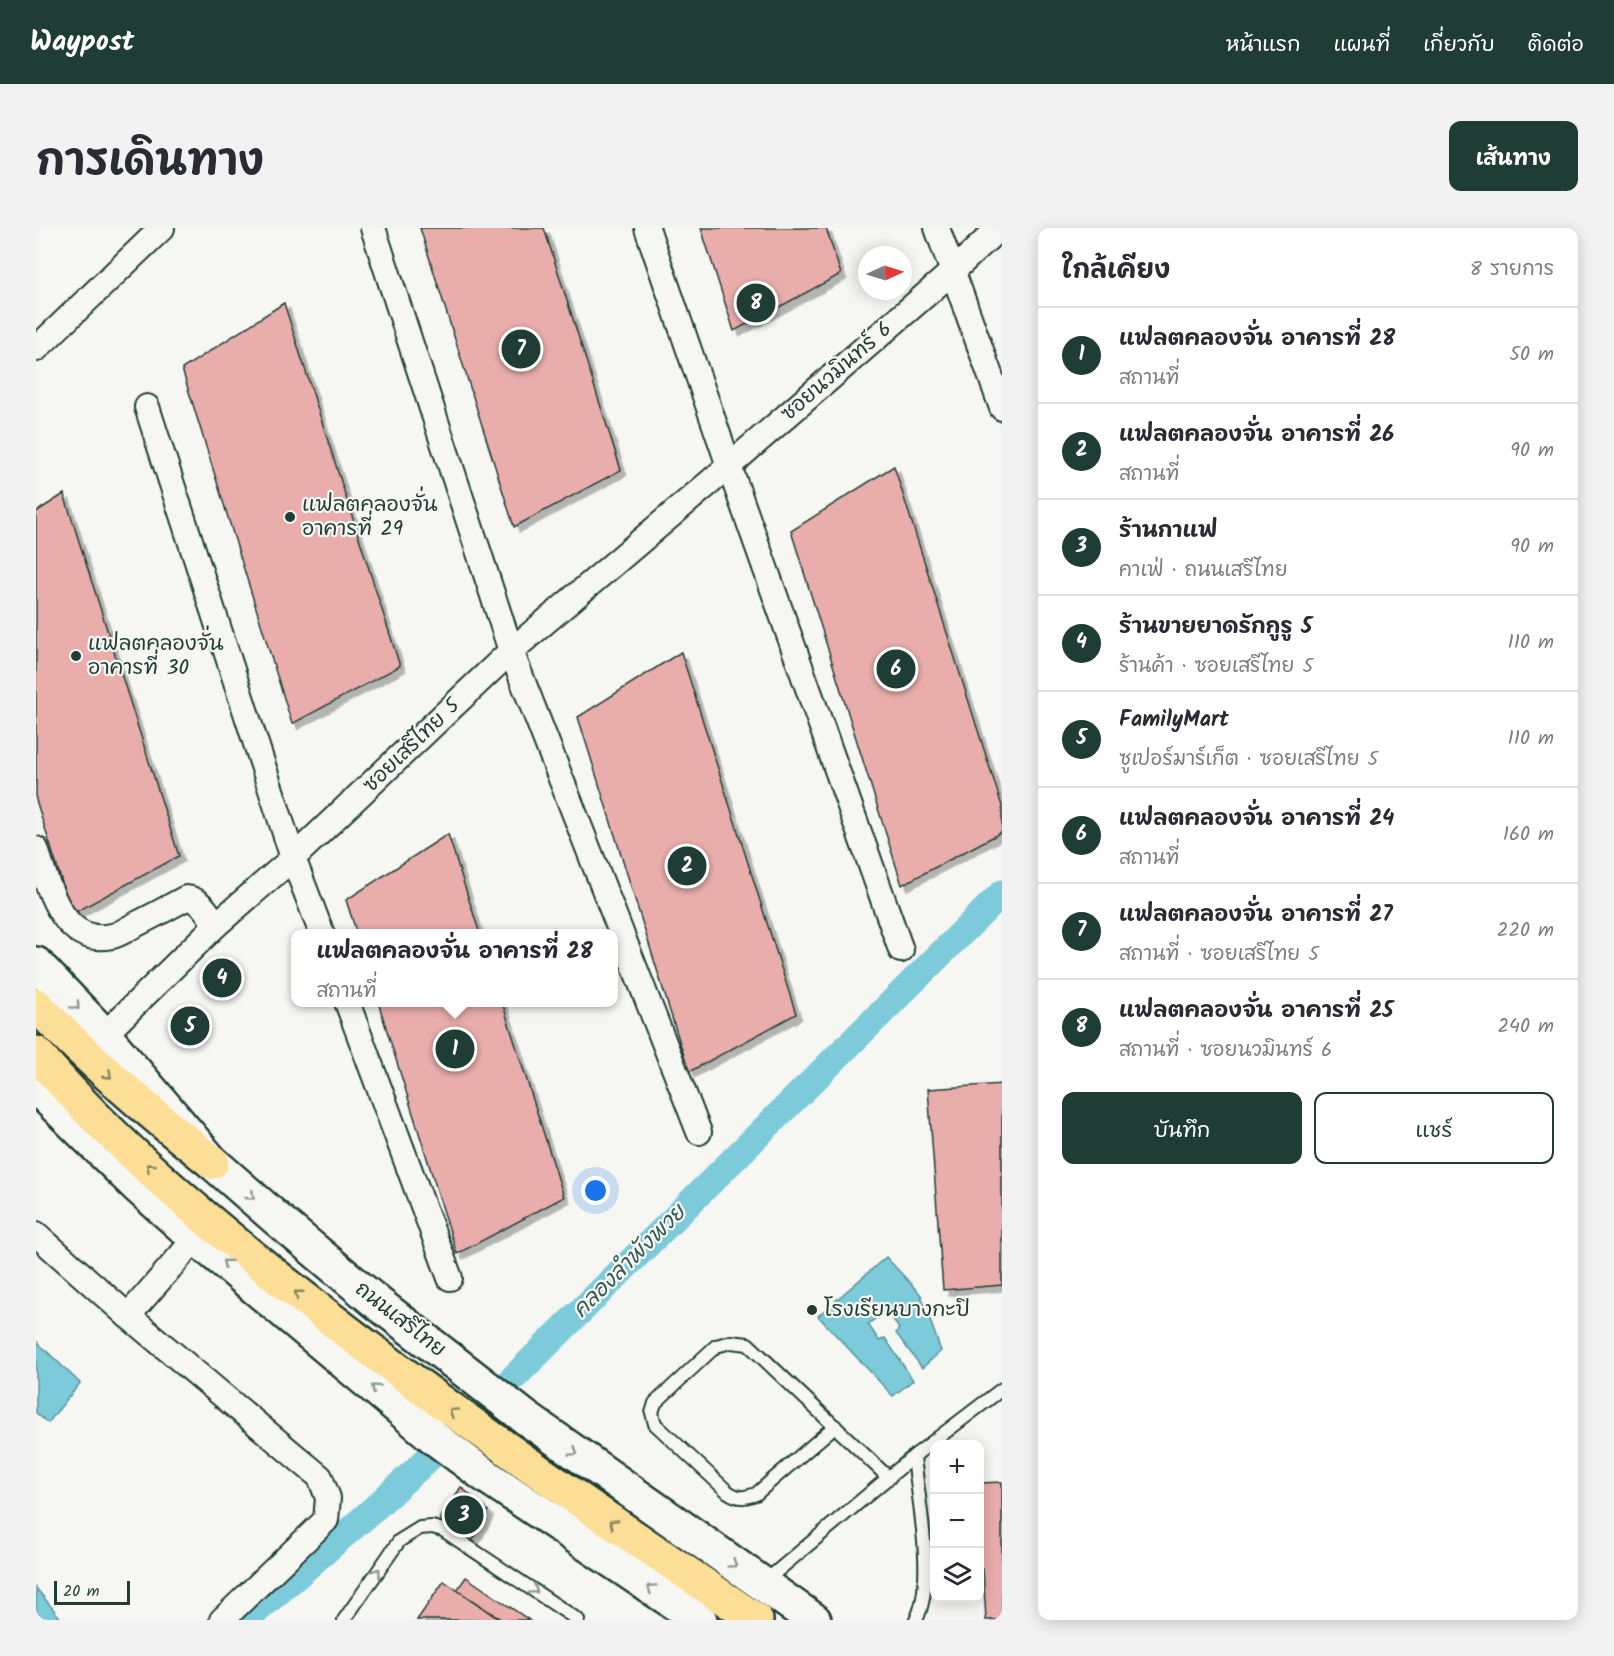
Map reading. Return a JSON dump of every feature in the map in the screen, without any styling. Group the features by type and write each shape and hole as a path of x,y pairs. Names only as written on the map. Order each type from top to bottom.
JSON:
{"main road":[{"name":"ถนนเสรีไทย","path":"36,964 104,1035 212,1162 375,1301 526,1418 814,1620"},
{"path":"36,1005 110,1077 212,1162"},
{"path":"36,1053 70,1093 137,1156 202,1215 274,1274 441,1403 756,1620"},
{"path":"36,1087 137,1186 196,1238 436,1439 483,1474 700,1620"}],"street":[{"path":"36,349 162,228"},
{"path":"374,228 511,651 699,1132"},
{"path":"647,228 729,466 902,950"},
{"path":"937,228 1002,408"},
{"name":"ซอยนวมินทร์ 6","path":"729,466 952,272 999,228"},
{"path":"147,407 294,858 321,929"},
{"name":"ซอยเสรีไทย 5","path":"104,1035 216,925 294,858 511,651 729,466"},
{"path":"36,849 48,886 65,920 78,931 99,937 114,936 186,898 200,903 216,925"},
{"path":"349,1007 450,1278"},
{"path":"36,1234 128,1316 320,1477 328,1498 326,1520 222,1620"},
{"path":"128,1316 196,1238"}],"lane":[{"path":"835,1426 756,1494 737,1498 655,1424 652,1413 655,1403 716,1346 731,1342 748,1344 835,1426 890,1478"},
{"path":"762,1584 914,1456 1002,1389"},
{"path":"914,1456 926,1575 921,1610 916,1620"},
{"path":"344,1620 399,1540 420,1528 432,1527 443,1530 578,1620"}],"water":[{"path":"886,1257 921,1295 941,1351 922,1368 896,1333 899,1329 888,1310 868,1324 879,1341 885,1338 913,1380 893,1396 818,1316"},
{"path":"36,1341 80,1383 48,1423 36,1413"},
{"path":"36,1588 62,1620 36,1620"}],"building":[{"path":"420,228 544,228 621,470 514,527"},
{"path":"701,228 826,228 841,274 734,331"},
{"name":"แฟลตคลองจั่น อาคารที่ 29","path":"284,303 400,666 292,724 182,369"},
{"path":"894,466 1002,806 1002,832 902,885 791,531"},
{"name":"แฟลตคลองจั่น อาคารที่ 30","path":"64,494 179,856 72,914 36,800 36,512"},
{"path":"681,652 796,1014 689,1072 578,717"},
{"path":"448,834 478,929 355,929 346,900"},
{"path":"380,1007 504,1007 564,1197 457,1254"},
{"path":"1002,1084 1002,1285 943,1290 928,1089"},
{"path":"1002,1482 1002,1620 986,1620 984,1483"},
{"path":"461,1487 488,1511 472,1542 440,1519"},
{"path":"466,1577 529,1620 502,1620 457,1590"},
{"path":"444,1581 500,1620 417,1620"}],"waterway":[{"name":"คลองลำพังพวย","path":"246,1620 367,1515 483,1408 1002,893"}],"place":[{"name":"แฟลตคลองจั่น อาคารที่ 25","path":"756,303"},
{"name":"แฟลตคลองจั่น อาคารที่ 27","path":"521,349"},
{"name":"แฟลตคลองจั่น อาคารที่ 29","path":"290,517"},
{"name":"แฟลตคลองจั่น อาคารที่ 30","path":"76,656"},
{"name":"แฟลตคลองจั่น อาคารที่ 24","path":"896,669"},
{"name":"แฟลตคลองจั่น อาคารที่ 26","path":"687,866"},
{"name":"ร้านขายยาดรักกูรู 5","path":"222,978"},
{"name":"FamilyMart","path":"190,1026"},
{"name":"แฟลตคลองจั่น อาคารที่ 28","path":"455,1049"},
{"name":"โรงเรียนบางกะปิ","path":"812,1310"},
{"name":"ร้านกาแฟ","path":"464,1515"}]}
